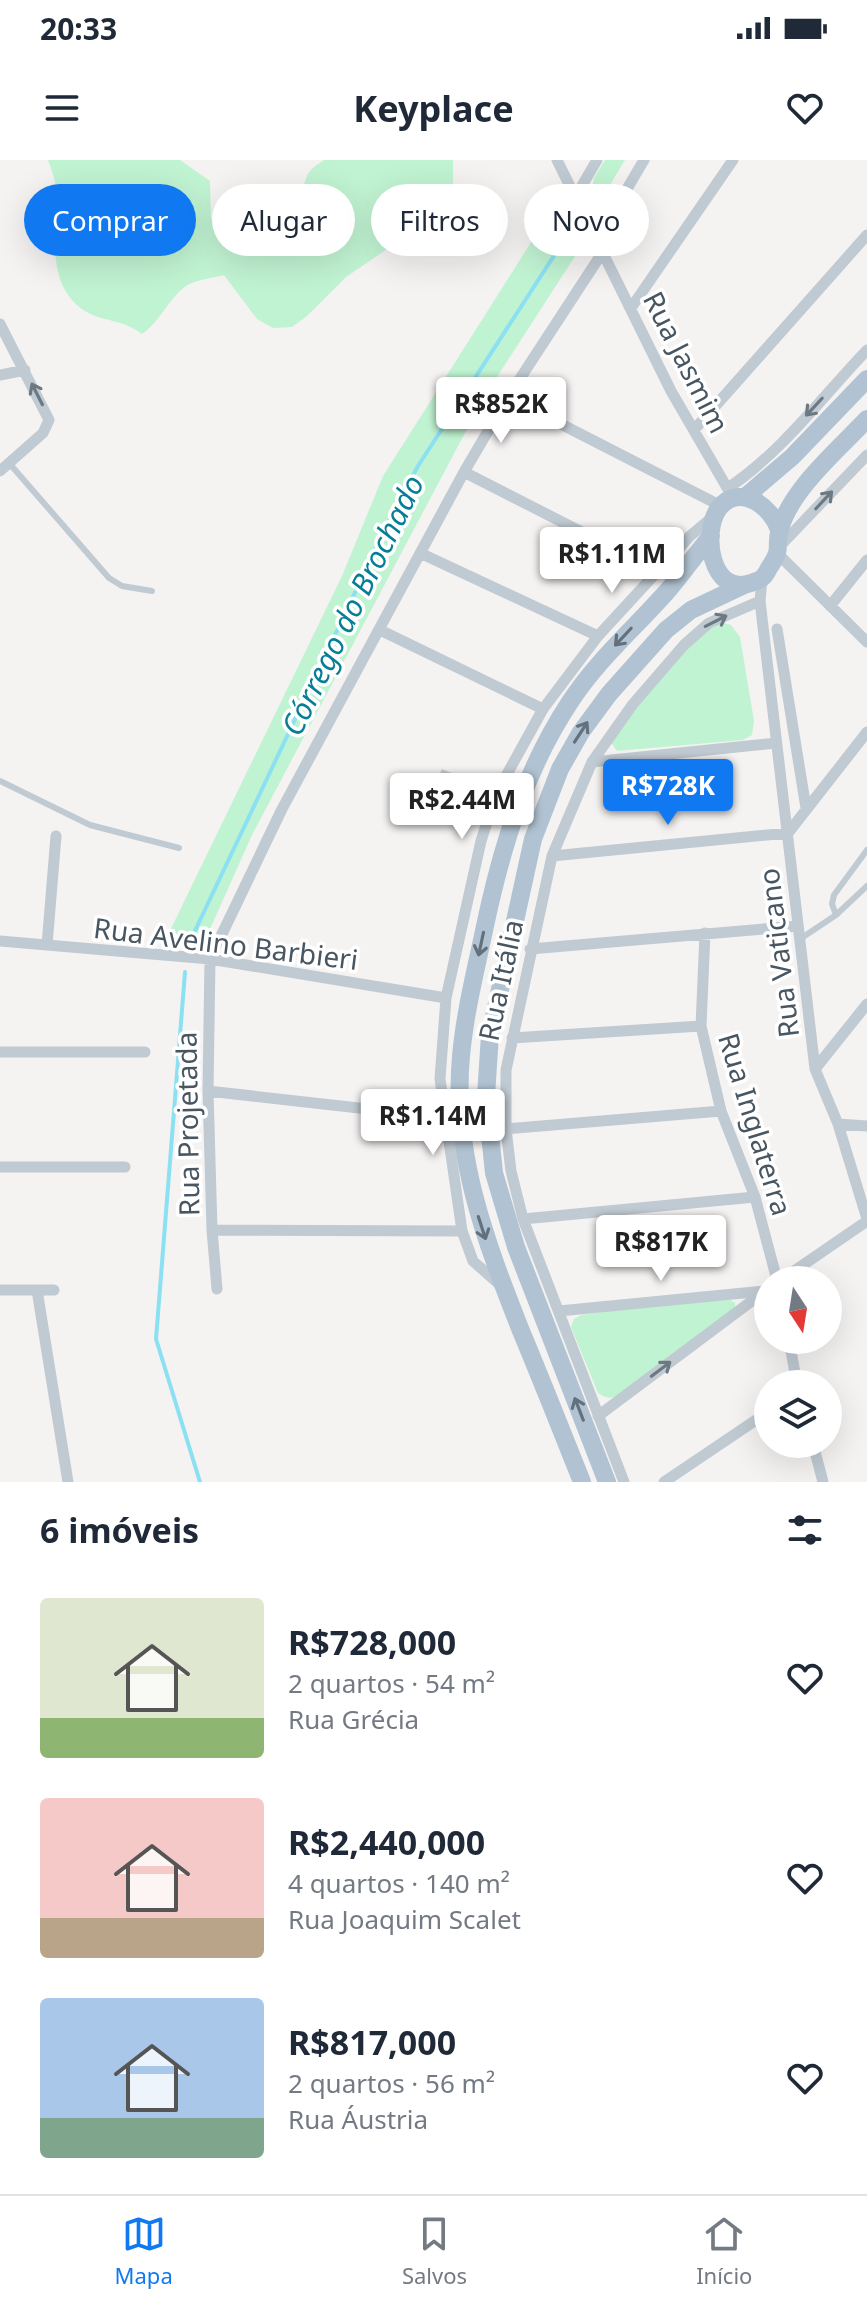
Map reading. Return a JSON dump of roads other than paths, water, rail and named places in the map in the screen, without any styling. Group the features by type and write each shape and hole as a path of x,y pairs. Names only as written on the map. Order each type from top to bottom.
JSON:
{"main road":[{"path":"582,1482 480,1224 465,1152 461,1059 466,1018 499,860 515,812 542,750 571,701 602,660 670,588 711,536 728,501 792,457 867,379"},
{"path":"607,1482 516,1247 494,1173 486,1096 490,1035 533,839 560,769 581,732 609,694 666,630 691,610 753,582 779,543 809,482 867,419"},
{"path":"728,501 756,500 766,507 779,543"},
{"path":"711,536 713,563 721,575 732,583 753,582"}],"street":[{"name":"Rua Jasmim","path":"557,160 570,184"},
{"path":"583,184 597,160"},
{"path":"630,184 644,160"},
{"path":"631,308 733,160"},
{"path":"694,430 867,235"},
{"path":"210,959 282,809 464,472 508,397 600,256"},
{"name":"Rua Jasmim","path":"607,256 728,501"},
{"path":"0,324 49,420 43,433 4,467"},
{"path":"504,1287 473,1261 462,1231 440,1079 446,998 488,813 509,768 543,709 598,636 867,350"},
{"path":"0,375 25,370"},
{"path":"508,397 728,501"},
{"path":"867,455 779,543 830,606 867,642"},
{"path":"464,472 658,571"},
{"path":"420,553 598,636"},
{"path":"830,606 867,560"},
{"name":"Rua Vaticano","path":"753,582 760,601 815,1069 838,1124 867,1220"},
{"name":"Rua Itália","path":"624,1482 523,1219 511,1171 506,1129 506,1070 552,856 592,762 633,704 684,645 709,623 760,601"},
{"path":"777,629 806,808"},
{"path":"380,630 543,709"},
{"path":"552,856 788,833 867,732"},
{"path":"592,762 776,743"},
{"path":"47,945 56,836"},
{"path":"530,949 798,926"},
{"name":"Rua Inglaterra","path":"705,933 701,1026 721,1111 755,1197 775,1266"},
{"name":"Rua Avelino Barbieri","path":"0,941 210,959 446,998"},
{"name":"Rua Projetada","path":"210,959 208,1091 217,1289"},
{"path":"815,1069 867,1004"},
{"path":"512,1038 701,1026"},
{"path":"0,1052 145,1052"},
{"path":"208,1091 421,1115 443,1112"},
{"path":"506,1129 721,1111"},
{"path":"838,1124 867,1126"},
{"path":"0,1167 125,1167"},
{"path":"523,1219 755,1197"},
{"path":"800,1266 867,1220"},
{"path":"212,1230 462,1231"},
{"path":"0,1290 54,1290"},
{"path":"37,1290 68,1482"},
{"path":"559,1311 754,1291"},
{"path":"598,1416 754,1300"},
{"path":"664,1482 754,1421"},
{"path":"817,1458 823,1482"}],"lane":[{"path":"4,467 109,578 122,586 152,591"},
{"path":"0,781 90,825 179,848"},
{"path":"836,915 832,904 834,895 867,850"},
{"path":"800,939 836,915 867,886"}],"waterway":[{"name":"Córrego do Brochado","path":"193,935 395,508 418,466 554,256"},
{"name":"Córrego do Brochado","path":"185,972 156,1339 200,1482"}]}
